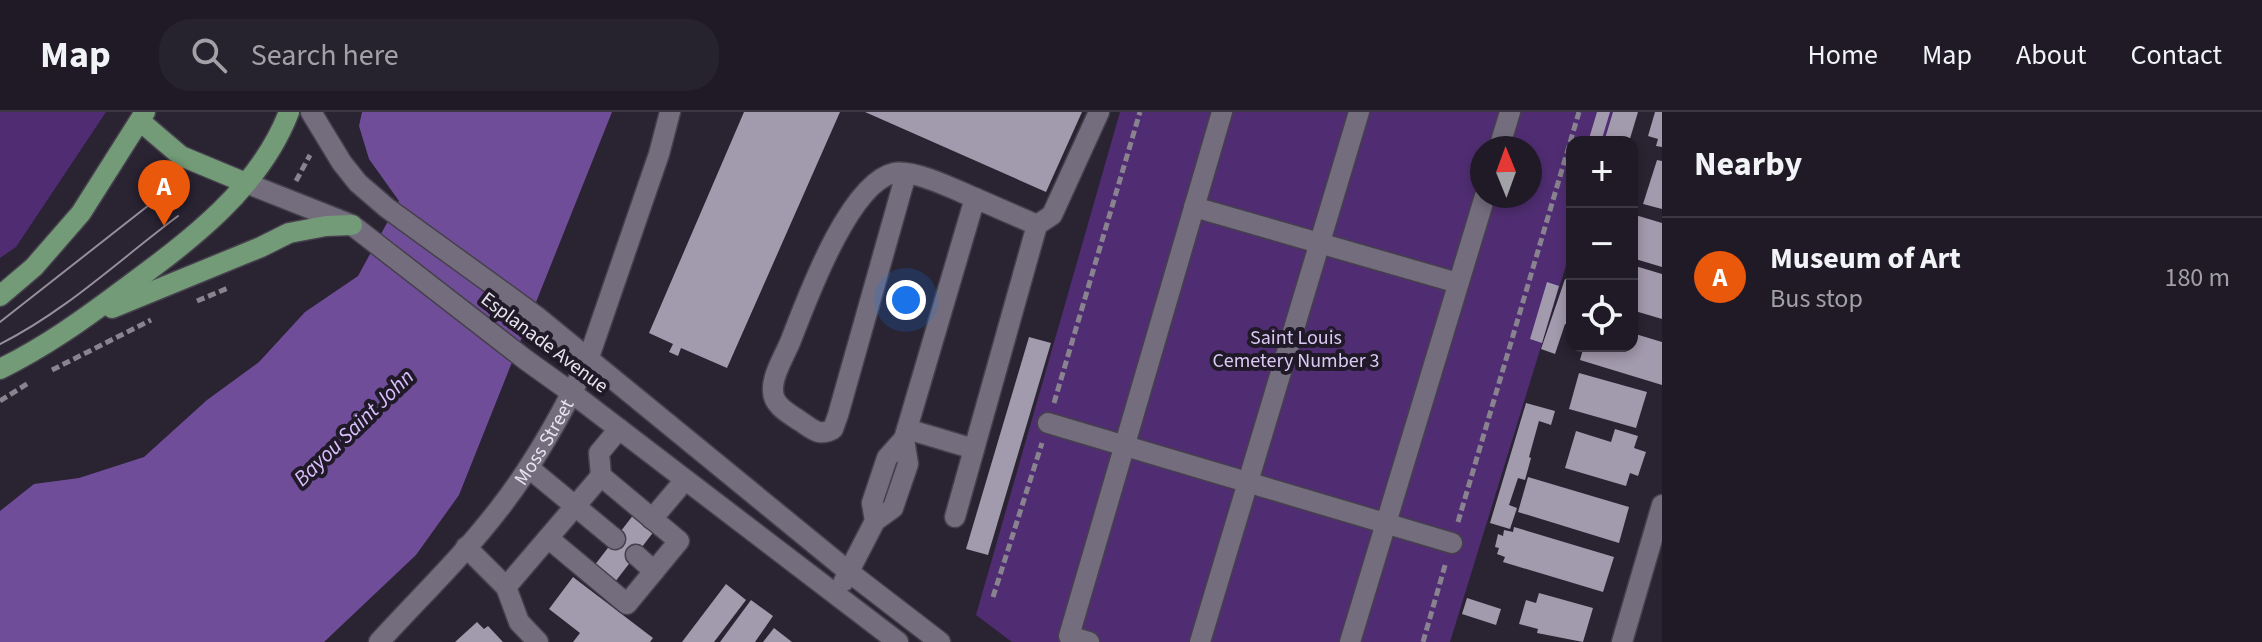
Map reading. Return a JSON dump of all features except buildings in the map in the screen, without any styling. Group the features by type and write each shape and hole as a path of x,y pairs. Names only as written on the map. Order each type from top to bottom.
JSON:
{"main road":[{"path":"0,369 79,322 183,245 220,213 267,156 289,112"},
{"path":"0,296 34,267 81,213 139,115"},
{"name":"Esplanade Avenue","path":"139,115 181,156 246,183"},
{"path":"79,322 289,233 352,225"}],"street":[{"name":"Esplanade Avenue","path":"311,112 342,163 358,183 387,208 536,316 849,572 940,642"},
{"name":"Moss Street","path":"379,642 499,510 529,468 572,393 588,360 659,154 670,112"},
{"path":"955,517 1037,225 1052,215 1099,112"},
{"path":"1089,642 1069,636 1222,112"},
{"path":"1200,642 1359,112"},
{"path":"1503,136 1510,112"},
{"path":"906,174 838,415 833,429 825,434 815,432 778,405 772,393 774,380 839,229 866,191 880,178 897,172 930,179 1037,225"},
{"name":"Esplanade Avenue","path":"246,183 352,225 377,242 526,360 898,642"},
{"path":"837,595 875,521 893,508 908,464 906,434 975,198"},
{"path":"1194,207 1458,283"},
{"path":"1350,642 1481,208"},
{"path":"1048,423 1452,543"},
{"path":"506,587 601,476 599,453 619,429"},
{"path":"906,434 974,449"},
{"path":"529,468 615,539"},
{"path":"548,538 627,604 679,541 601,476"},
{"path":"652,519 685,480"},
{"path":"1622,642 1657,541 1662,505"},
{"path":"466,547 506,587 519,622 538,642"},
{"path":"636,555 654,571"}],"path":[{"path":"993,597 1140,112"},
{"path":"1423,642 1579,112"},
{"path":"296,181 311,152"},
{"path":"1120,181 1127,186"},
{"path":"187,305 236,285"},
{"path":"0,401 51,370 160,316"}],"green space":[{"path":"0,112 106,112 16,247 0,258"},
{"name":"Saint Louis Cemetery Number 3","path":"1120,112 1614,112 1606,136 1566,136 1566,265 1450,642 1012,642 976,615"}],"water":[{"name":"Bayou Saint John","path":"362,112 612,112 459,495 416,555 324,642 0,642 0,511 34,484 79,478 144,457 207,400 259,362 305,312 358,276 399,201 369,159 359,126"}],"tram line":[{"path":"0,322 149,205"},
{"path":"0,344 70,301 178,216"}],"place":[{"name":"Museum of Art","path":"164,226"}]}
